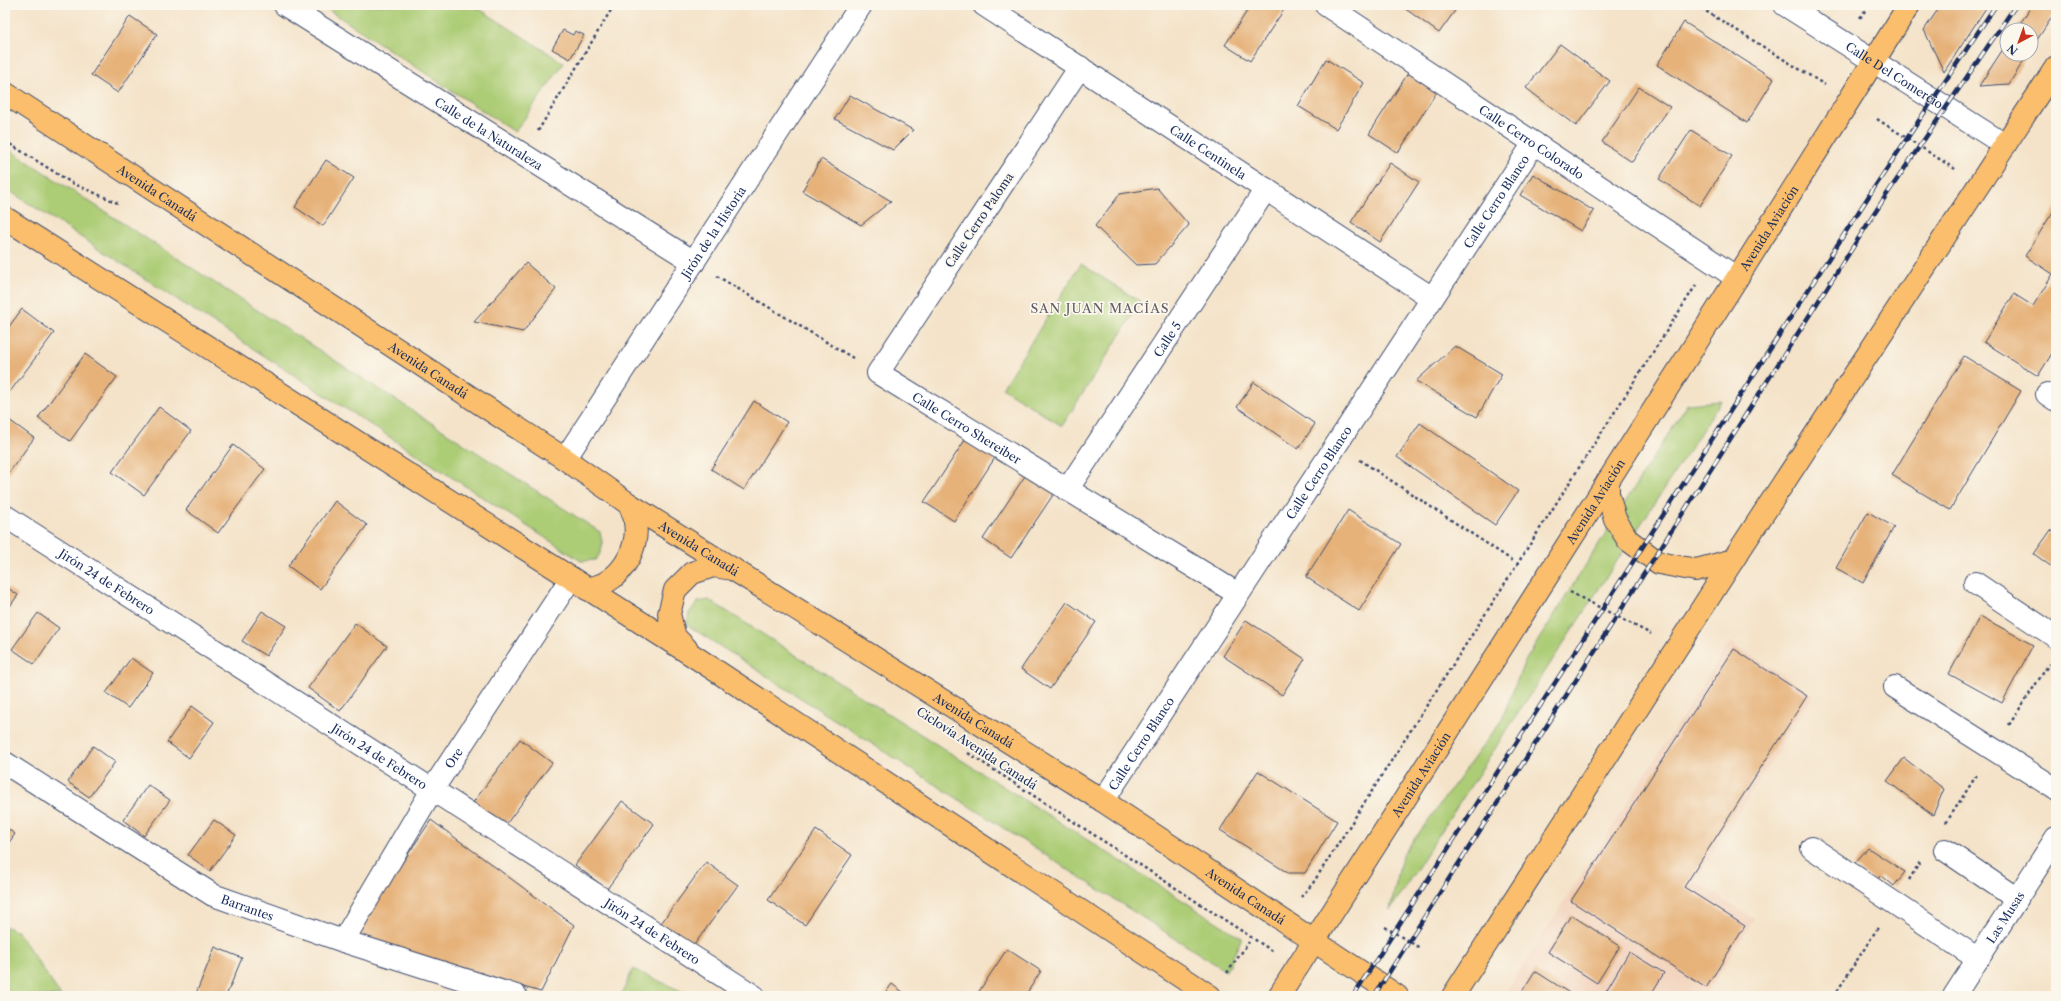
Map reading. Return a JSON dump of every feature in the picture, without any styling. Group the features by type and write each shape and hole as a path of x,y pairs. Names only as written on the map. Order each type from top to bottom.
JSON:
{"main road":[{"name":"Avenida Aviación","path":"1279,996 1608,481 1909,5"},
{"path":"1453,996 1733,560 2056,67"},
{"name":"Avenida Canadá","path":"5,93 565,459 629,504 1103,801 1397,996"},
{"path":"5,218 692,655 1210,996"},
{"path":"1608,481 1608,494 1615,519 1628,540 1659,563 1696,570 1733,560"},
{"path":"579,583 605,583 620,572 630,556 636,538 635,521 629,504"},
{"path":"692,655 675,637 669,614 675,590 692,573 713,566 734,569"}],"street":[{"name":"Calle de la Naturaleza","path":"285,5 694,262"},
{"name":"Jirón de la Historia","path":"565,459 861,5"},
{"name":"Calle Centinela","path":"984,5 1432,298"},
{"name":"Calle Cerro Colorado","path":"1326,5 1737,278"},
{"name":"Calle Del Comercio","path":"1785,5 2005,145"},
{"name":"Calle Cerro Paloma","path":"878,373 1080,67"},
{"name":"Calle Cerro Blanco","path":"1103,801 1534,143"},
{"name":"Calle 5","path":"1068,490 1266,189"},
{"name":"Calle Cerro Shereiber","path":"878,373 1238,594"},
{"name":"Jirón 24 de Febrero","path":"5,516 754,996"},
{"name":"Ore","path":"343,940 432,790 579,583"},
{"path":"1975,583 2056,637"},
{"path":"1895,687 2056,789"},
{"name":"Barrantes","path":"5,763 213,895 343,940 516,996"},
{"name":"Las Musas","path":"1954,996 2056,838"},
{"path":"1812,848 1978,958"},
{"path":"1945,850 2017,899"}],"path":[{"path":"523,155 614,5"},
{"path":"1696,5 1849,101"},
{"path":"1877,119 1957,170"},
{"path":"694,262 878,373"},
{"path":"1337,444 1513,561"},
{"path":"1568,591 1656,637"},
{"name":"Ciclovía Avenida Canadá","path":"965,751 1252,938"},
{"path":"1385,927 1420,948"},
{"path":"1223,979 1249,942"}],"shaded area":[{"path":"1730,642 1813,695 1695,881 1754,919 1705,996 1504,996"}],"green space":[{"path":"321,5 473,5 564,63 515,132"},
{"path":"5,147 600,532 602,547 598,557 595,560 581,561 5,188"},
{"path":"1081,264 1141,302 1062,426 1002,388"},
{"path":"1721,401 1390,910 1402,856 1501,721 1524,663 1687,404"},
{"path":"709,600 1242,938 1226,971 687,625 689,613 698,602"},
{"path":"5,926 18,932 61,996 5,996"},
{"path":"633,969 692,996 621,996"}],"building":[{"path":"1251,5 1287,5 1250,61 1225,45"},
{"path":"1400,5 1459,5 1439,33"},
{"path":"1941,5 1988,5 1944,72 1924,30"},
{"path":"2032,5 2056,5 2056,11 2039,37 2039,22 2021,22"},
{"path":"130,16 157,34 118,93 91,75"},
{"path":"1684,22 1774,79 1747,123 1657,65"},
{"path":"563,30 573,35 575,31 584,35 570,59 552,49"},
{"path":"1560,44 1610,81 1576,126 1526,88"},
{"path":"1999,55 1999,62 2023,62 2009,84 1979,86"},
{"path":"1326,59 1364,83 1336,129 1298,106"},
{"path":"1412,67 1441,85 1398,153 1369,134"},
{"path":"1639,87 1670,107 1632,162 1602,142"},
{"path":"850,95 913,130 893,150 835,119"},
{"path":"1691,130 1732,156 1700,206 1659,179"},
{"path":"821,159 891,201 861,225 802,191"},
{"path":"326,160 354,178 323,226 295,207"},
{"path":"1390,163 1419,182 1380,242 1351,222"},
{"path":"1533,174 1594,211 1581,231 1520,195"},
{"path":"1157,188 1189,225 1155,264 1136,265 1095,226 1120,194"},
{"path":"2056,207 2056,311 2053,317 2056,320 2056,347 2038,376 1984,342 2014,294 2033,306 2053,274 2025,256"},
{"path":"526,263 556,289 523,332 474,322"},
{"path":"22,309 54,333 6,397 5,332"},
{"path":"1455,346 1502,374 1477,417 1416,381"},
{"path":"85,354 117,377 70,441 38,418"},
{"path":"1964,356 2021,391 1950,510 1892,475"},
{"path":"1254,382 1315,424 1298,449 1237,407"},
{"path":"754,401 787,422 744,490 711,469"},
{"path":"159,407 191,431 144,495 112,472"},
{"path":"5,417 34,438 5,478"},
{"path":"1420,423 1518,491 1495,525 1397,457"},
{"path":"969,434 998,453 954,521 924,502"},
{"path":"233,445 265,469 218,533 186,510"},
{"path":"1031,467 1059,486 1011,558 983,539"},
{"path":"335,501 367,525 320,589 288,566"},
{"path":"1348,510 1401,544 1359,611 1306,577"},
{"path":"1868,512 1894,527 1863,583 1836,568"},
{"path":"2051,530 2056,534 2056,570 2034,554"},
{"path":"5,586 18,595 5,613"},
{"path":"1067,602 1096,622 1050,689 1021,669"},
{"path":"262,611 286,626 266,656 242,641"},
{"path":"38,613 59,628 34,664 12,649"},
{"path":"1980,616 2033,645 2002,703 1949,674"},
{"path":"1246,620 1305,659 1282,695 1223,656"},
{"path":"355,623 387,646 340,711 308,688"},
{"path":"1734,649 1807,696 1684,887 1745,926 1706,988 1571,901"},
{"path":"131,658 153,673 128,708 106,693"},
{"path":"192,706 214,722 189,758 167,742"},
{"path":"520,739 552,763 504,827 472,804"},
{"path":"93,746 115,762 89,797 68,782"},
{"path":"1904,758 1944,789 1933,815 1887,781"},
{"path":"1258,771 1337,821 1305,873 1288,873 1220,830"},
{"path":"148,785 170,800 144,836 123,820"},
{"path":"622,801 654,824 607,889 575,865"},
{"path":"214,820 236,835 210,871 188,855"},
{"path":"431,820 574,925 541,992 352,938"},
{"path":"5,827 15,834 5,848"},
{"path":"816,830 852,855 805,925 768,900"},
{"path":"1868,848 1905,872 1894,886 1881,875 1875,882 1853,865"},
{"path":"706,862 738,885 691,949 659,926"},
{"path":"1571,915 1620,946 1597,983 1548,952"},
{"path":"215,947 242,958 226,996 195,996"},
{"path":"1007,949 1041,971 1025,996 976,996"},
{"path":"1629,952 1664,973 1650,996 1615,996 1606,991"},
{"path":"1535,971 1574,996 1519,996"},
{"path":"892,984 908,996 883,996"}],"railway":[{"path":"1353,996 1874,188 1996,5"},
{"path":"1374,996 1885,197 2016,5"}],"district":[{"name":"SAN JUAN MACÍAS","path":"1100,308"}]}
